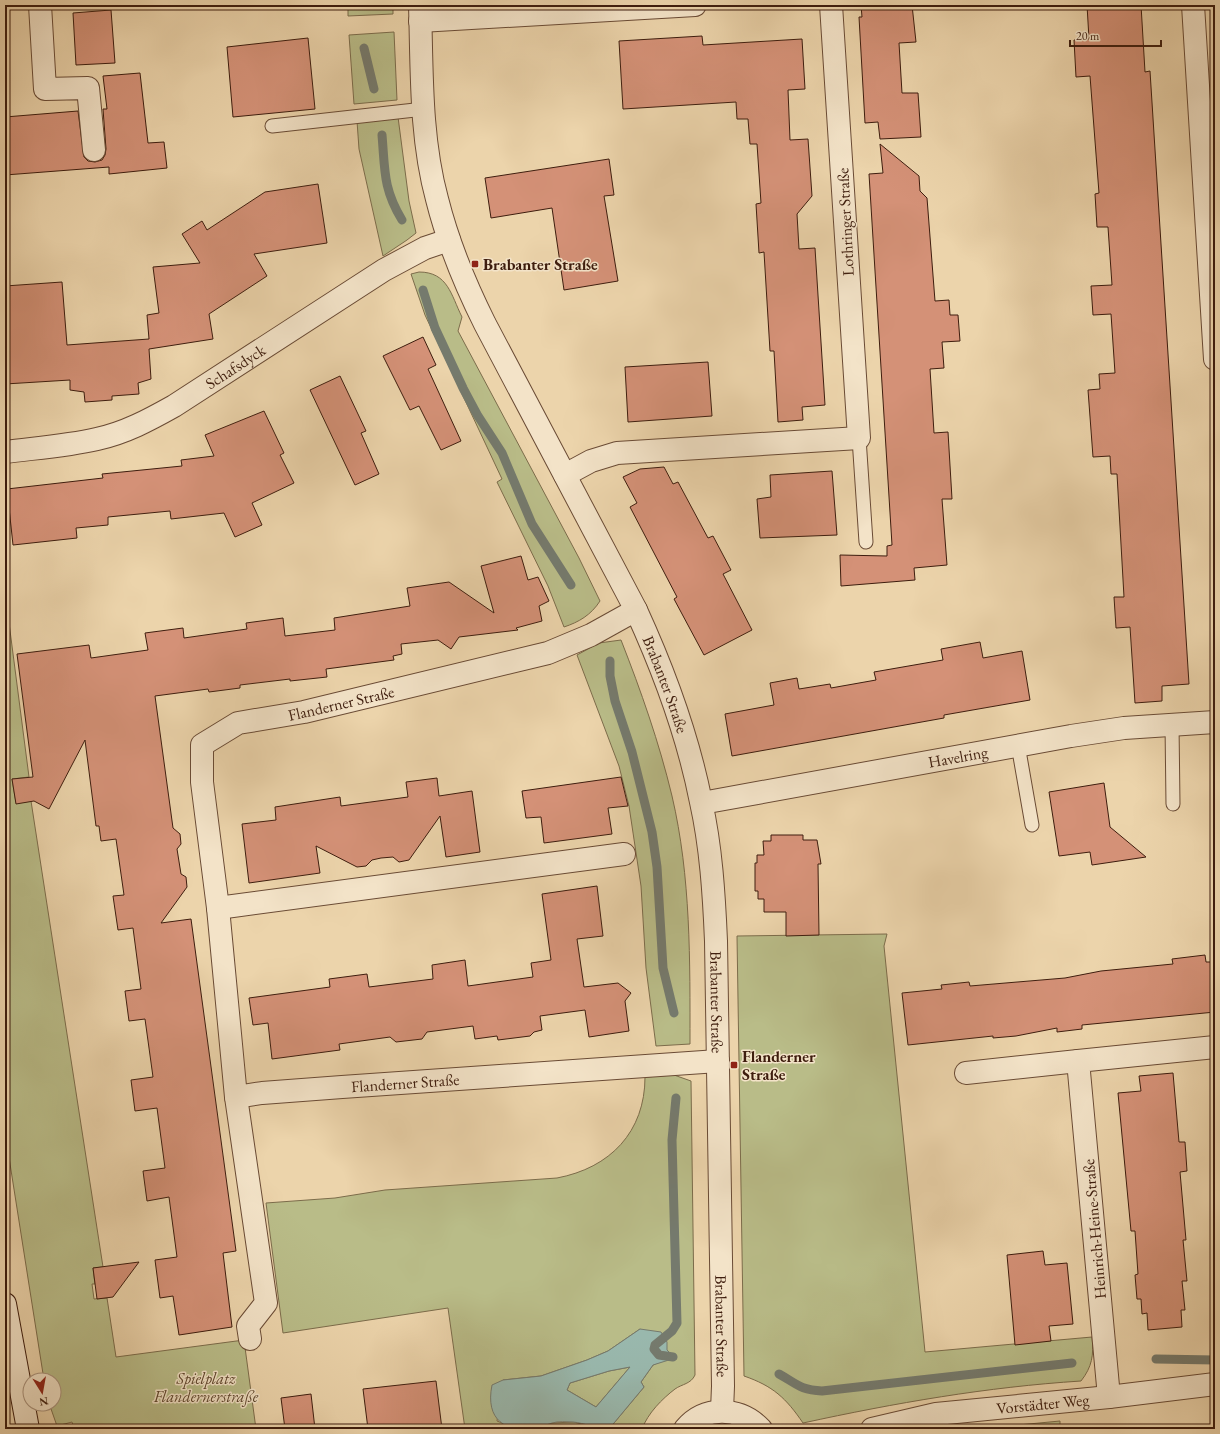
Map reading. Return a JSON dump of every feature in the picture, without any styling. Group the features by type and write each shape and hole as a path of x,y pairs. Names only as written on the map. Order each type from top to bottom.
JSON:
{"street":[{"path":"40,5 45,89 88,88 94,150"},
{"path":"420,13 695,5"},
{"name":"Lothringer Straße","path":"831,5 858,438"},
{"path":"1193,5 1209,143 1215,359"},
{"name":"Brabanter Straße","path":"420,13 424,109 428,154 436,198 449,240 473,299 636,610 665,678 702,803 714,892 718,1061 723,1386 722,1411"},
{"name":"Schafsdyck","path":"5,452 97,439 148,421 174,406 384,270 425,248 449,240"},
{"path":"565,475 591,461 616,452 858,438"},
{"name":"Flanderner Straße","path":"250,1339 248,1326 266,1303 236,1098 218,908 202,782 202,745 238,723 304,712 548,653 591,635 636,610"},
{"name":"Havelring","path":"702,803 1018,745 1124,728 1215,722"},
{"path":"218,908 624,854"},
{"path":"966,1073 1215,1047"},
{"name":"Flanderner Straße","path":"236,1098 262,1093 335,1087 718,1061"},
{"name":"Heinrich-Heine-Straße","path":"1078,1061 1109,1397"},
{"path":"5,1304 28,1429"},
{"name":"Vorstädter Weg","path":"872,1429 936,1414 1109,1397 1215,1384"},
{"path":"685,1429 690,1423 704,1414 722,1411 739,1414 755,1422 761,1429"}],"lane":[{"path":"272,126 424,109"},
{"name":"Lothringer Straße","path":"858,438 866,542"},
{"path":"1172,724 1173,804"},
{"path":"1018,745 1032,825"}],"green space":[{"path":"348,5 393,5 393,14 348,16"},
{"path":"394,32 397,100 354,104 349,35"},
{"path":"398,117 409,201 416,233 383,256 359,149 357,121"},
{"path":"419,272 429,273 436,276 442,280 451,293 462,317 458,331 579,558 600,601 589,614 575,623 564,627 548,586 497,482 502,479 425,315 411,274"},
{"name":"Spielplatz Flandernerstraße","path":"5,592 29,777 12,779 16,803 31,801 103,1267 93,1268 95,1284 92,1284 94,1299 107,1298 116,1357 244,1340 256,1429 74,1429 72,1422 57,1426 52,1412 62,1412 62,1372 43,1372 5,1132"},
{"path":"621,640 655,736 667,776 678,827 683,857 688,919 690,1044 656,1046 646,968 641,886 629,806 619,766 577,655 599,643"},
{"path":"887,934 884,946 925,1352 1092,1337 1093,1350 1090,1366 1081,1381 1011,1387 941,1397 803,1423 785,1400 778,1394 763,1384 744,1376 737,936"},
{"path":"674,1075 691,1081 695,1375 686,1384 675,1389 660,1402 648,1417 642,1429 609,1429 644,1387 641,1382 653,1365 673,1356 640,1329 608,1351 587,1360 541,1376 503,1380 497,1421 517,1429 465,1429 448,1308 283,1333 266,1203 335,1198 385,1190 557,1178 576,1173 593,1166 608,1156 621,1144 639,1115 645,1077"},
{"path":"630,1367 596,1407 567,1390 570,1383 609,1371"},
{"path":"1060,1421 1060,1429 977,1429"},
{"path":"574,1422 599,1429 539,1429 552,1423"}],"water":[{"path":"640,1329 661,1332 667,1342 667,1350 673,1356 672,1359 653,1365 641,1382 644,1387 609,1429 573,1422 557,1422 538,1429 516,1429 500,1422 495,1415 491,1397 492,1385 503,1380 541,1376 608,1351","holes":["630,1367 596,1407 567,1390 570,1383 609,1371"]}],"building":[{"path":"861,5 912,5 916,42 899,43 902,93 918,93 921,137 880,139 878,122 865,123 859,17 862,17"},
{"path":"1087,5 1141,5 1145,72 1150,71 1189,684 1162,686 1162,701 1135,703 1130,627 1116,628 1114,597 1124,597 1117,474 1111,474 1110,456 1093,457 1088,390 1100,389 1099,374 1115,373 1111,314 1093,315 1091,286 1112,285 1108,227 1097,227 1095,194 1099,193 1090,76 1076,77 1074,40 1089,39"},
{"path":"111,10 115,63 76,65 73,13"},
{"path":"702,36 703,45 802,39 805,89 788,90 790,140 808,139 812,196 797,214 799,249 815,248 825,405 802,407 803,420 778,422 774,351 770,351 764,252 759,253 756,204 761,203 757,144 750,144 748,119 737,119 736,102 623,109 619,41"},
{"path":"308,38 315,109 233,117 227,47"},
{"path":"140,73 148,143 164,142 167,168 109,174 109,167 5,175 5,117 78,111 84,157 88,161 95,162 102,160 106,149 103,109 107,109 103,76"},
{"path":"880,144 919,176 920,191 927,198 935,301 949,300 950,315 958,315 960,341 942,342 944,368 930,369 934,433 948,432 952,499 942,499 947,565 914,568 915,580 841,586 840,555 887,556 887,546 892,545 869,174 883,173"},
{"path":"609,159 614,195 604,196 618,281 564,290 552,208 491,218 485,178"},
{"path":"318,184 327,243 254,254 267,276 209,314 213,339 149,349 151,379 138,383 139,394 112,396 112,400 85,402 84,392 70,390 70,380 5,384 5,286 62,282 67,345 149,339 147,315 159,313 153,267 200,263 182,234 202,221 207,230 265,192"},
{"path":"423,337 436,365 428,369 461,441 441,450 419,406 410,410 383,356"},
{"path":"708,362 712,416 628,422 625,367"},
{"path":"340,376 366,431 361,433 379,474 355,485 310,390"},
{"path":"264,411 284,453 280,455 294,483 252,503 262,525 235,537 224,513 171,519 170,511 108,517 108,525 76,528 77,538 13,545 7,489 103,478 102,474 182,466 181,460 214,456 205,435"},
{"path":"664,467 673,484 678,482 708,538 713,536 731,570 723,574 752,630 704,655 674,599 677,597 630,507 637,503 623,477 640,469"},
{"path":"832,471 837,535 760,538 757,499 771,497 770,475"},
{"path":"521,556 528,580 538,577 549,601 539,606 542,621 516,628 518,630 459,637 451,649 438,640 401,644 402,654 393,656 394,660 326,669 327,677 290,681 290,679 240,685 240,688 209,692 208,689 155,696 173,828 180,834 181,844 177,849 181,874 186,877 187,887 161,923 191,919 236,1251 223,1253 232,1327 179,1335 173,1296 160,1298 155,1260 177,1257 169,1197 147,1201 143,1171 165,1168 157,1108 135,1111 131,1080 153,1077 145,1019 129,1021 125,991 141,989 133,928 118,930 113,896 124,895 116,839 101,841 99,826 96,826 85,740 49,809 34,801 16,804 12,779 33,777 17,654 89,645 91,658 148,650 145,633 183,628 184,638 247,629 246,623 283,618 285,636 335,630 334,618 410,606 407,588 449,582 494,613 481,566"},
{"path":"980,642 983,658 1022,651 1030,700 944,715 944,718 732,756 725,714 774,705 770,683 797,678 799,689 830,684 831,688 876,680 874,672 943,660 941,649"},
{"path":"621,777 628,806 608,808 612,834 544,843 541,817 526,818 522,791"},
{"path":"437,778 439,796 472,791 480,852 446,857 440,816 409,860 399,862 393,857 381,858 372,860 366,866 357,867 316,846 320,873 249,883 242,824 276,820 275,807 340,797 341,806 408,797 406,782"},
{"path":"1104,783 1110,827 1146,857 1092,865 1090,852 1059,856 1049,792"},
{"path":"771,835 803,835 803,840 817,840 821,864 818,864 819,935 786,936 786,912 764,912 764,899 758,899 758,891 755,891 755,863 757,863 757,855 764,855 763,841 771,841"},
{"path":"597,886 603,936 577,939 584,987 618,983 631,993 625,1001 629,1031 589,1037 585,1010 540,1016 542,1030 534,1032 530,1036 498,1040 497,1036 475,1039 473,1026 427,1032 422,1039 396,1042 390,1037 339,1044 340,1050 272,1059 268,1023 253,1025 249,998 330,987 329,979 367,974 369,987 433,979 432,965 465,960 468,986 533,977 531,963 551,960 542,894"},
{"path":"1205,955 1206,962 1215,962 1215,1012 1082,1025 1082,1029 1057,1032 1057,1028 1016,1036 993,1038 993,1036 908,1045 902,993 942,989 941,985 969,982 970,986 1065,978 1101,971 1173,964 1172,959"},
{"path":"1173,1073 1179,1142 1185,1142 1187,1171 1180,1172 1186,1240 1183,1240 1187,1281 1182,1281 1185,1310 1181,1310 1182,1327 1148,1330 1147,1313 1142,1314 1141,1299 1137,1299 1135,1275 1138,1274 1135,1231 1131,1231 1118,1093 1141,1091 1139,1076"},
{"path":"1043,1251 1045,1265 1067,1263 1073,1324 1049,1326 1051,1341 1015,1345 1007,1255"},
{"path":"139,1262 113,1297 97,1299 93,1268"},
{"path":"436,1381 442,1429 368,1429 363,1389"},
{"path":"311,1394 315,1429 285,1429 281,1398"}],"waterway":[{"path":"364,48 374,89"},
{"path":"382,135 388,189 391,199 402,220"},
{"path":"423,290 435,328 463,388 478,416 502,453 532,524 571,585"},
{"path":"610,661 610,676 615,701 632,752 652,832 657,867 663,968 674,1013"},
{"path":"673,1357 659,1355 654,1349 655,1345 672,1331 677,1323 672,1140 676,1098"},
{"path":"1156,1359 1215,1360"},
{"path":"779,1374 803,1388 822,1391 1072,1363"}],"place":[{"name":"Brabanter Straße","path":"475,264"},
{"name":"Flanderner Straße","path":"734,1065"}]}
